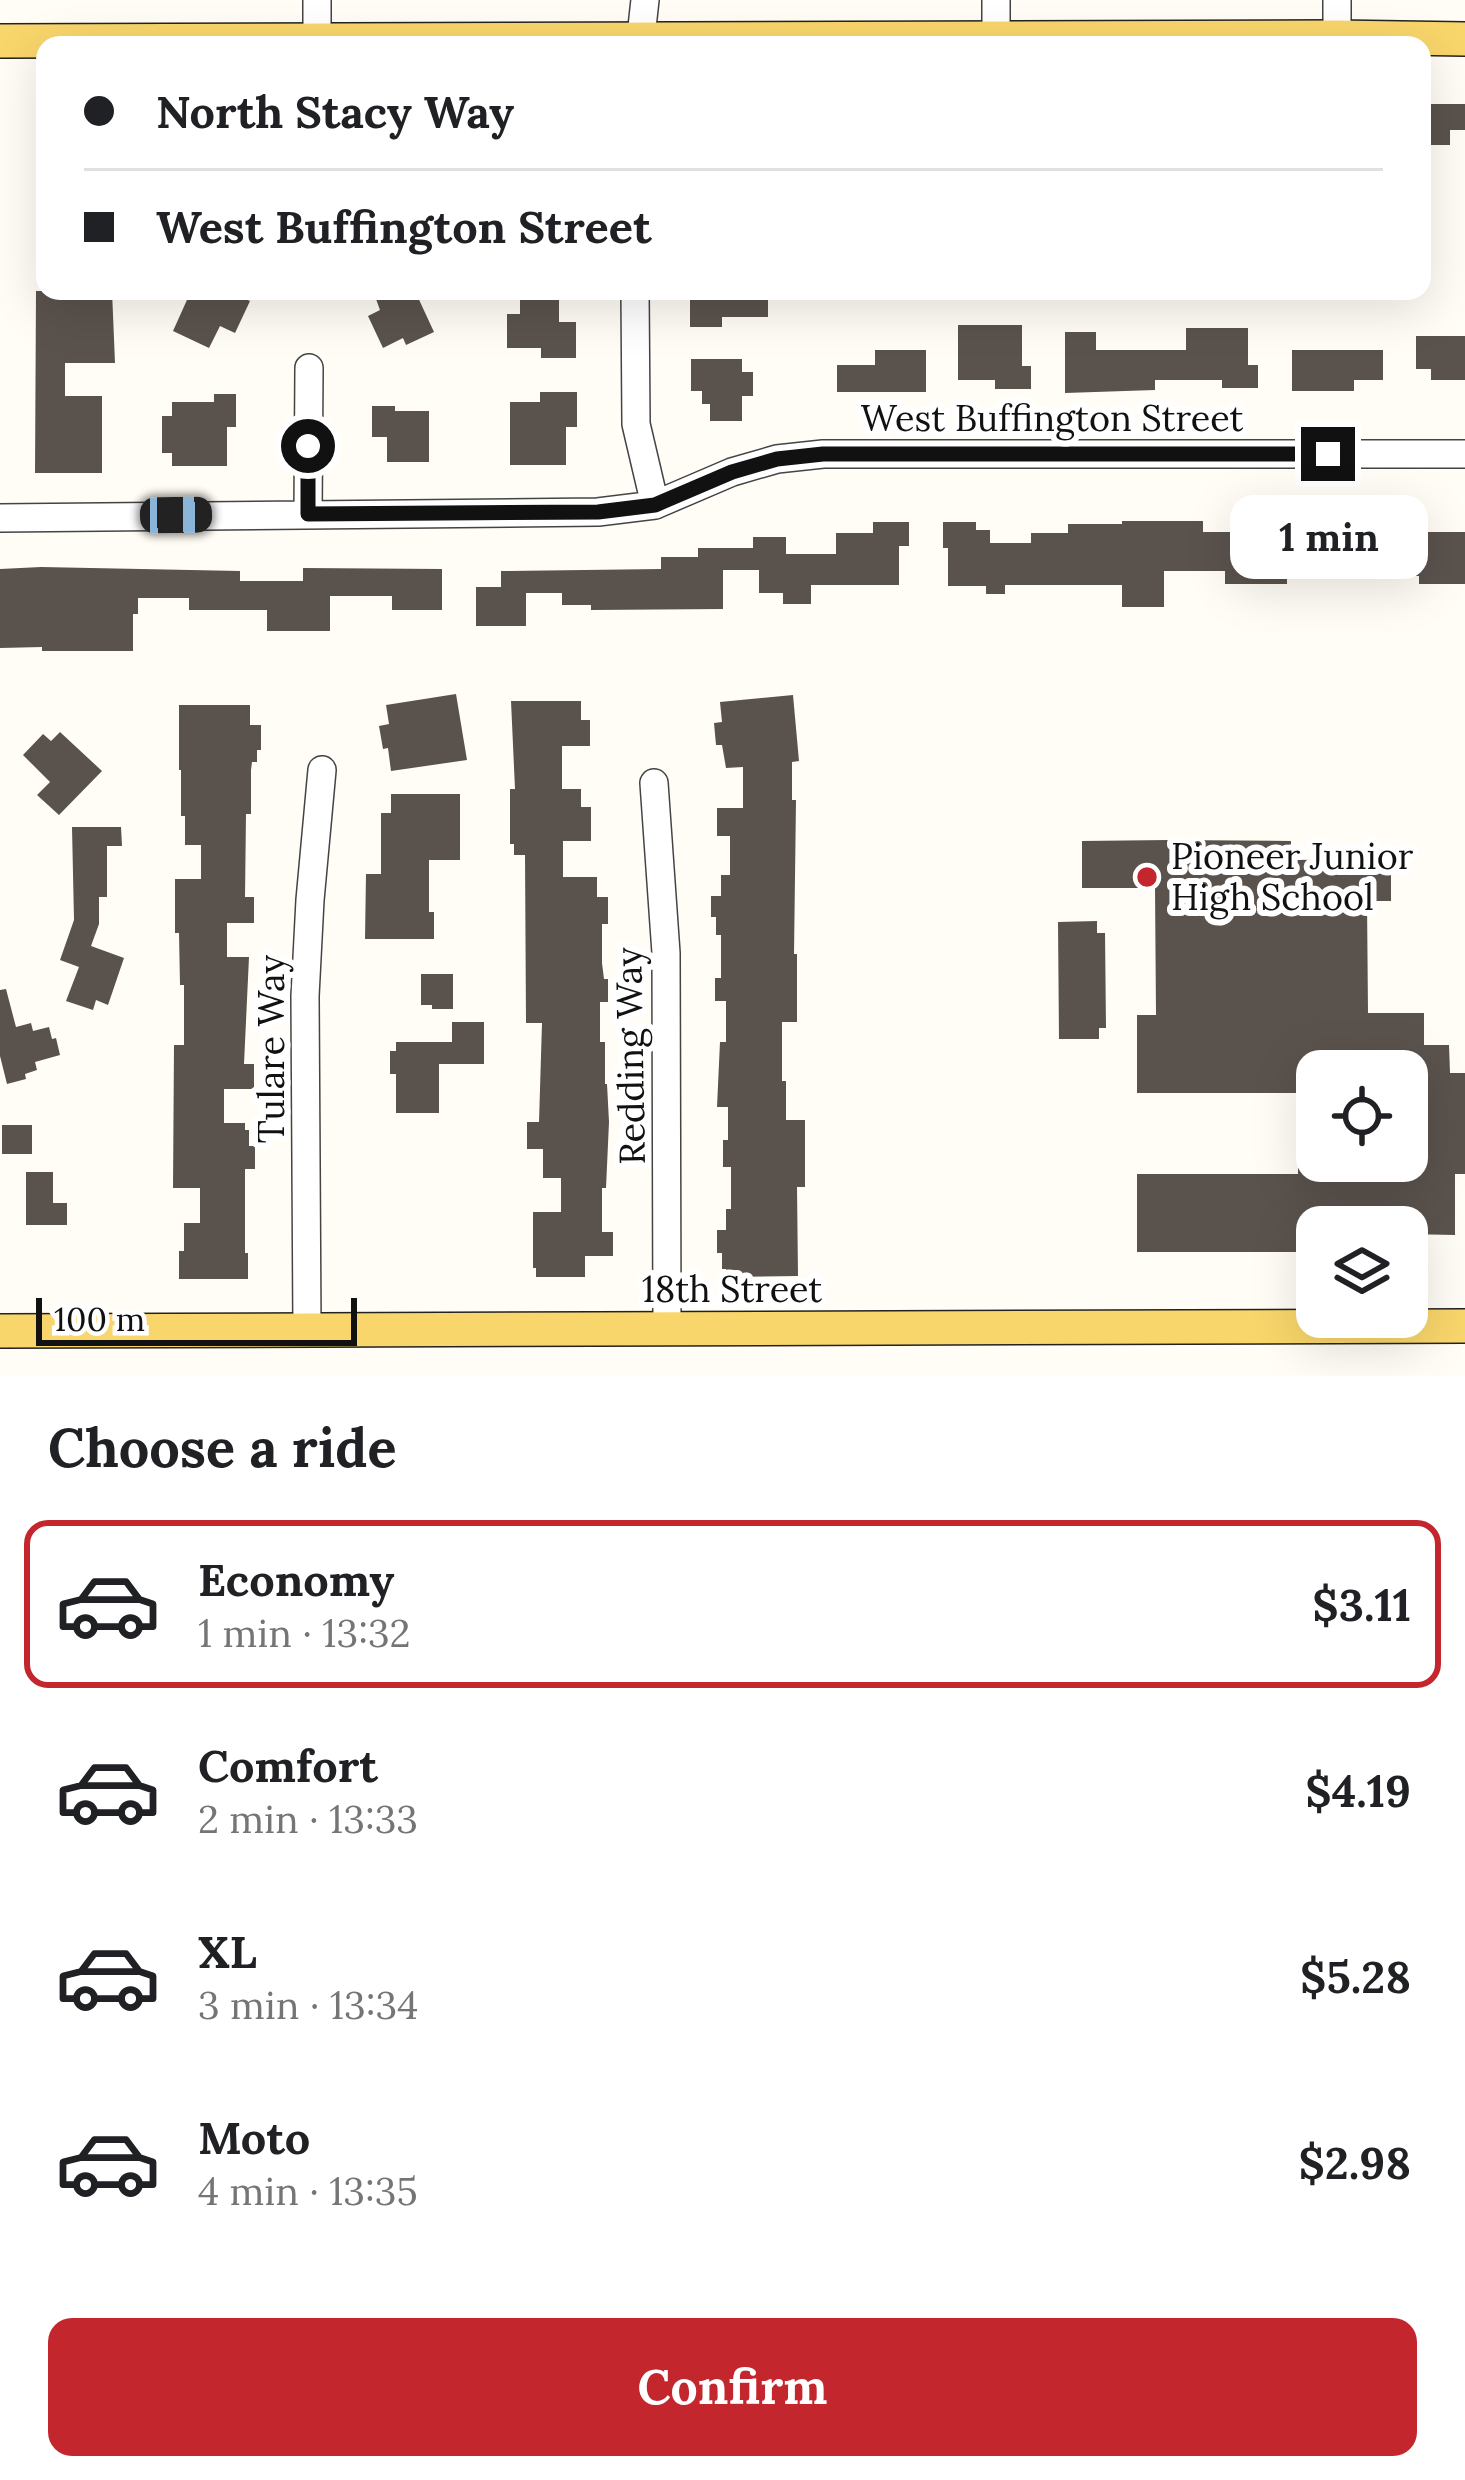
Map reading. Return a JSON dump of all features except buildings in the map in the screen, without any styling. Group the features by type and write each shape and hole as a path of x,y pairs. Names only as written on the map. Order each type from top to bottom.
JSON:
{"main road":[{"path":"1431,39 1465,40"},
{"path":"0,40 36,40"},
{"name":"18th Street","path":"0,1330 1465,1325"}],"street":[{"path":"316,0 316,36"},
{"path":"642,36 645,0"},
{"path":"996,0 996,36"},
{"path":"1337,0 1337,36"},
{"path":"635,300 635,424 655,505"},
{"path":"308,514 309,368"},
{"name":"West Buffington Street","path":"0,518 598,512 655,505 732,472 777,459 823,454 1465,454"},
{"name":"Tulare Way","path":"307,1329 305,996 322,770"},
{"name":"Redding Way","path":"654,783 666,953 668,1328"}],"place":[{"name":"Pioneer Junior High School","path":"1147,877"}],"route":[{"path":"308,446 308,514 598,512 655,505 732,472 777,459 823,454 1328,454"}]}
